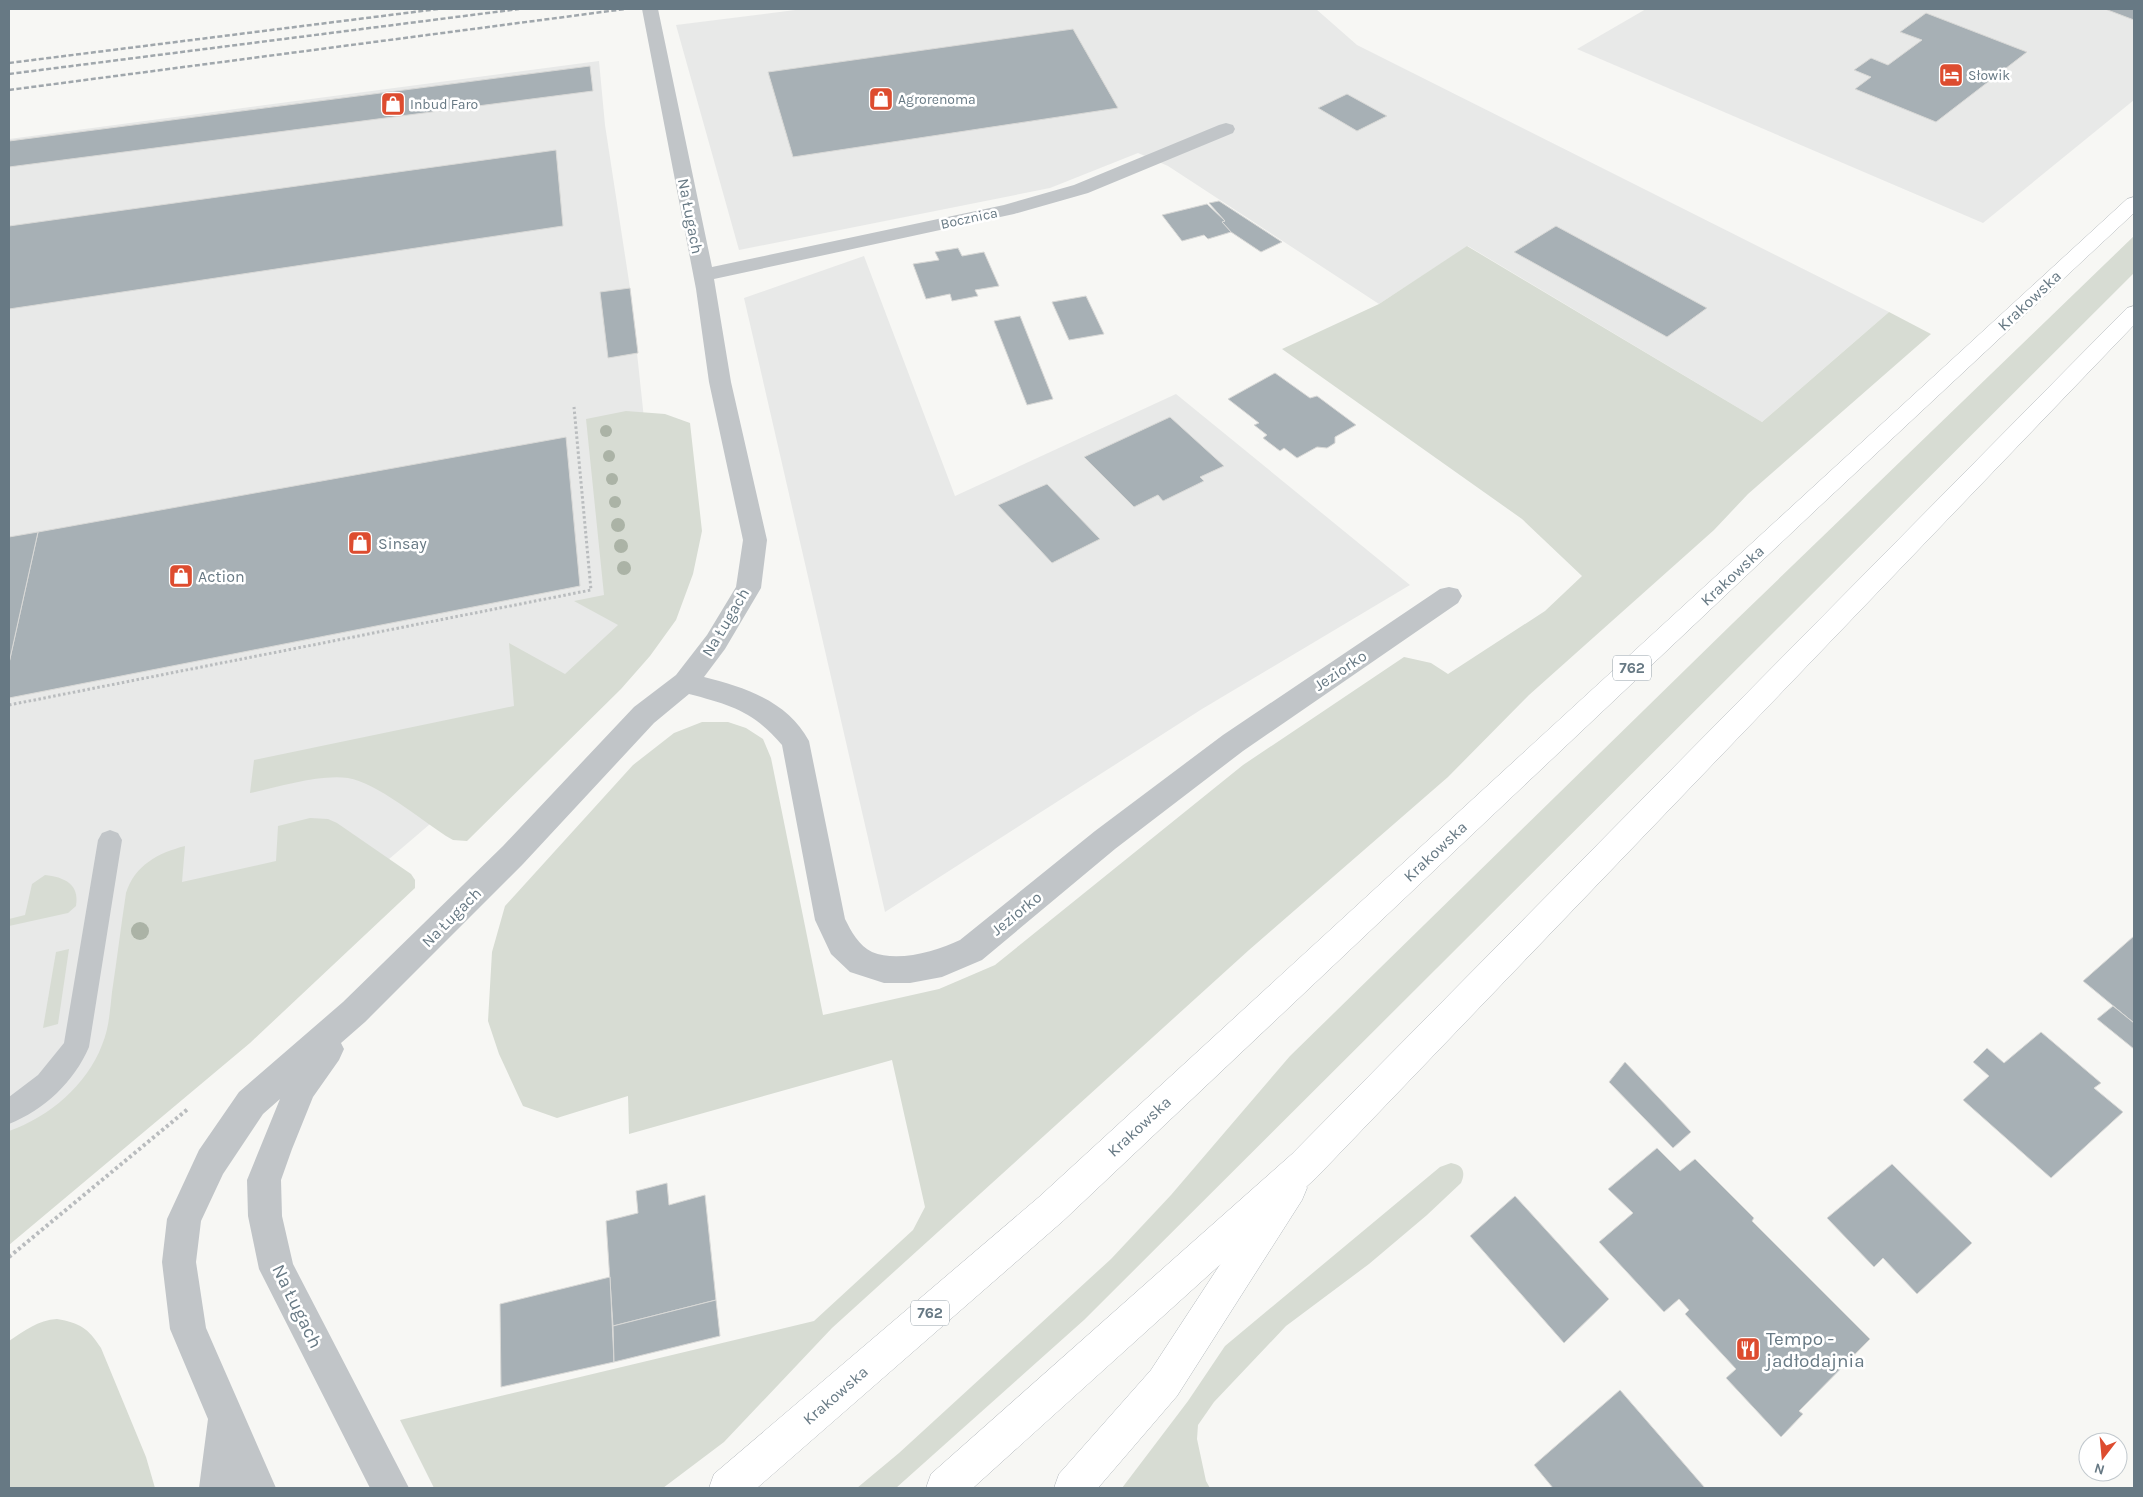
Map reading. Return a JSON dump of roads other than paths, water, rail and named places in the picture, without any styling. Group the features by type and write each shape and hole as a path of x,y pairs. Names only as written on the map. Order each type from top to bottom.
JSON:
{"main road":[{"name":"Krakowska","path":"728,1488 1051,1208 1796,515 2134,204"},
{"path":"945,1488 1304,1166 2134,313"},
{"path":"1072,1488 1164,1383 1304,1166"}],"street":[{"name":"Na Ługach","path":"257,1488 188,1330 179,1262 184,1219 211,1162 251,1103 354,1012 513,854 644,715 685,682 716,642 748,588 754,564 755,540 720,382 703,275 650,9"},
{"name":"Bocznica","path":"703,275 1007,210 1081,189 1226,129"},
{"name":"Jeziorko","path":"685,682 737,696 775,718 795,741 830,920 842,944 861,962 884,969 910,969 942,963 971,950 1105,840 1233,742 1449,596"},
{"name":"Na Ługach","path":"354,1012 301,1087 264,1180 265,1216 277,1269 390,1488"},
{"path":"218,1488 227,1419"}],"lane":[{"path":"9,1111 28,1100 46,1085 70,1058 76,1047 110,840"}],"railway":[{"path":"9,63 438,9"},
{"path":"9,74 519,9"},
{"path":"9,90 625,9"}],"place":[{"name":"Słowik","path":"1951,75"},
{"name":"Agrorenoma","path":"881,99"},
{"name":"Inbud Faro","path":"393,104"},
{"name":"Sinsay","path":"360,543"},
{"name":"Action","path":"181,576"},
{"name":"Tempo - jadłodajnia","path":"1748,1349"}]}
